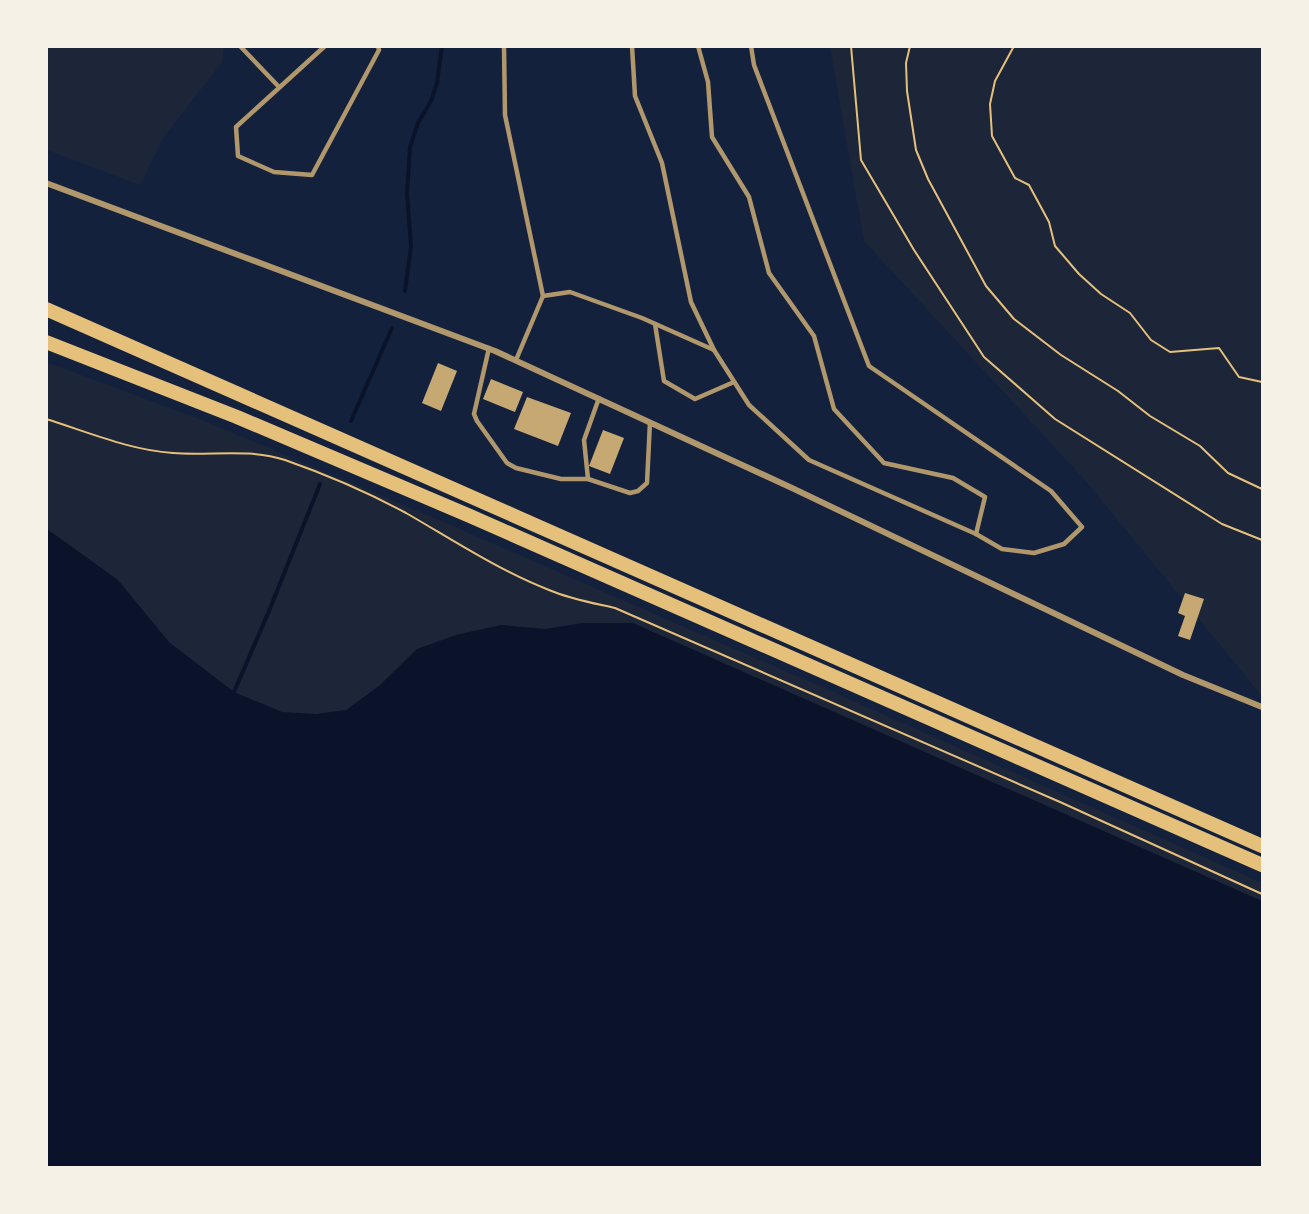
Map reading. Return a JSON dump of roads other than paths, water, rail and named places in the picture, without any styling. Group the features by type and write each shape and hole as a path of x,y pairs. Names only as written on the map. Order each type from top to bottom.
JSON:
{"highway":[{"path":"46,309 1263,846"},
{"path":"46,342 227,412 460,511 1263,865"}],"street":[{"path":"46,183 489,348 1183,675 1263,707"}],"lane":[{"path":"240,46 279,87"},
{"path":"324,46 236,127 238,156 274,171 312,175 379,50 378,46"},
{"path":"504,46 506,115 543,296 516,360"},
{"path":"632,46 635,96 662,163 691,302 714,350 749,405 809,460 976,534 1002,549 1034,553 1064,544 1082,527 1051,491 869,366 754,65 751,46"},
{"path":"698,46 708,82 712,137 749,197 769,273 814,336 834,409 884,463 953,478 985,497 976,534"},
{"path":"543,296 570,292 655,324 714,350"},
{"path":"655,324 664,381 695,399 734,382"},
{"path":"489,348 474,414 507,462 516,468 561,479 588,479 630,493 638,491 647,483 650,422"},
{"path":"588,479 584,440 598,398"}],"waterway":[{"path":"405,291 411,246 407,193 410,147 418,123 431,101 437,83 442,46"},
{"path":"351,421 392,328"},
{"path":"234,692 320,484"}]}
